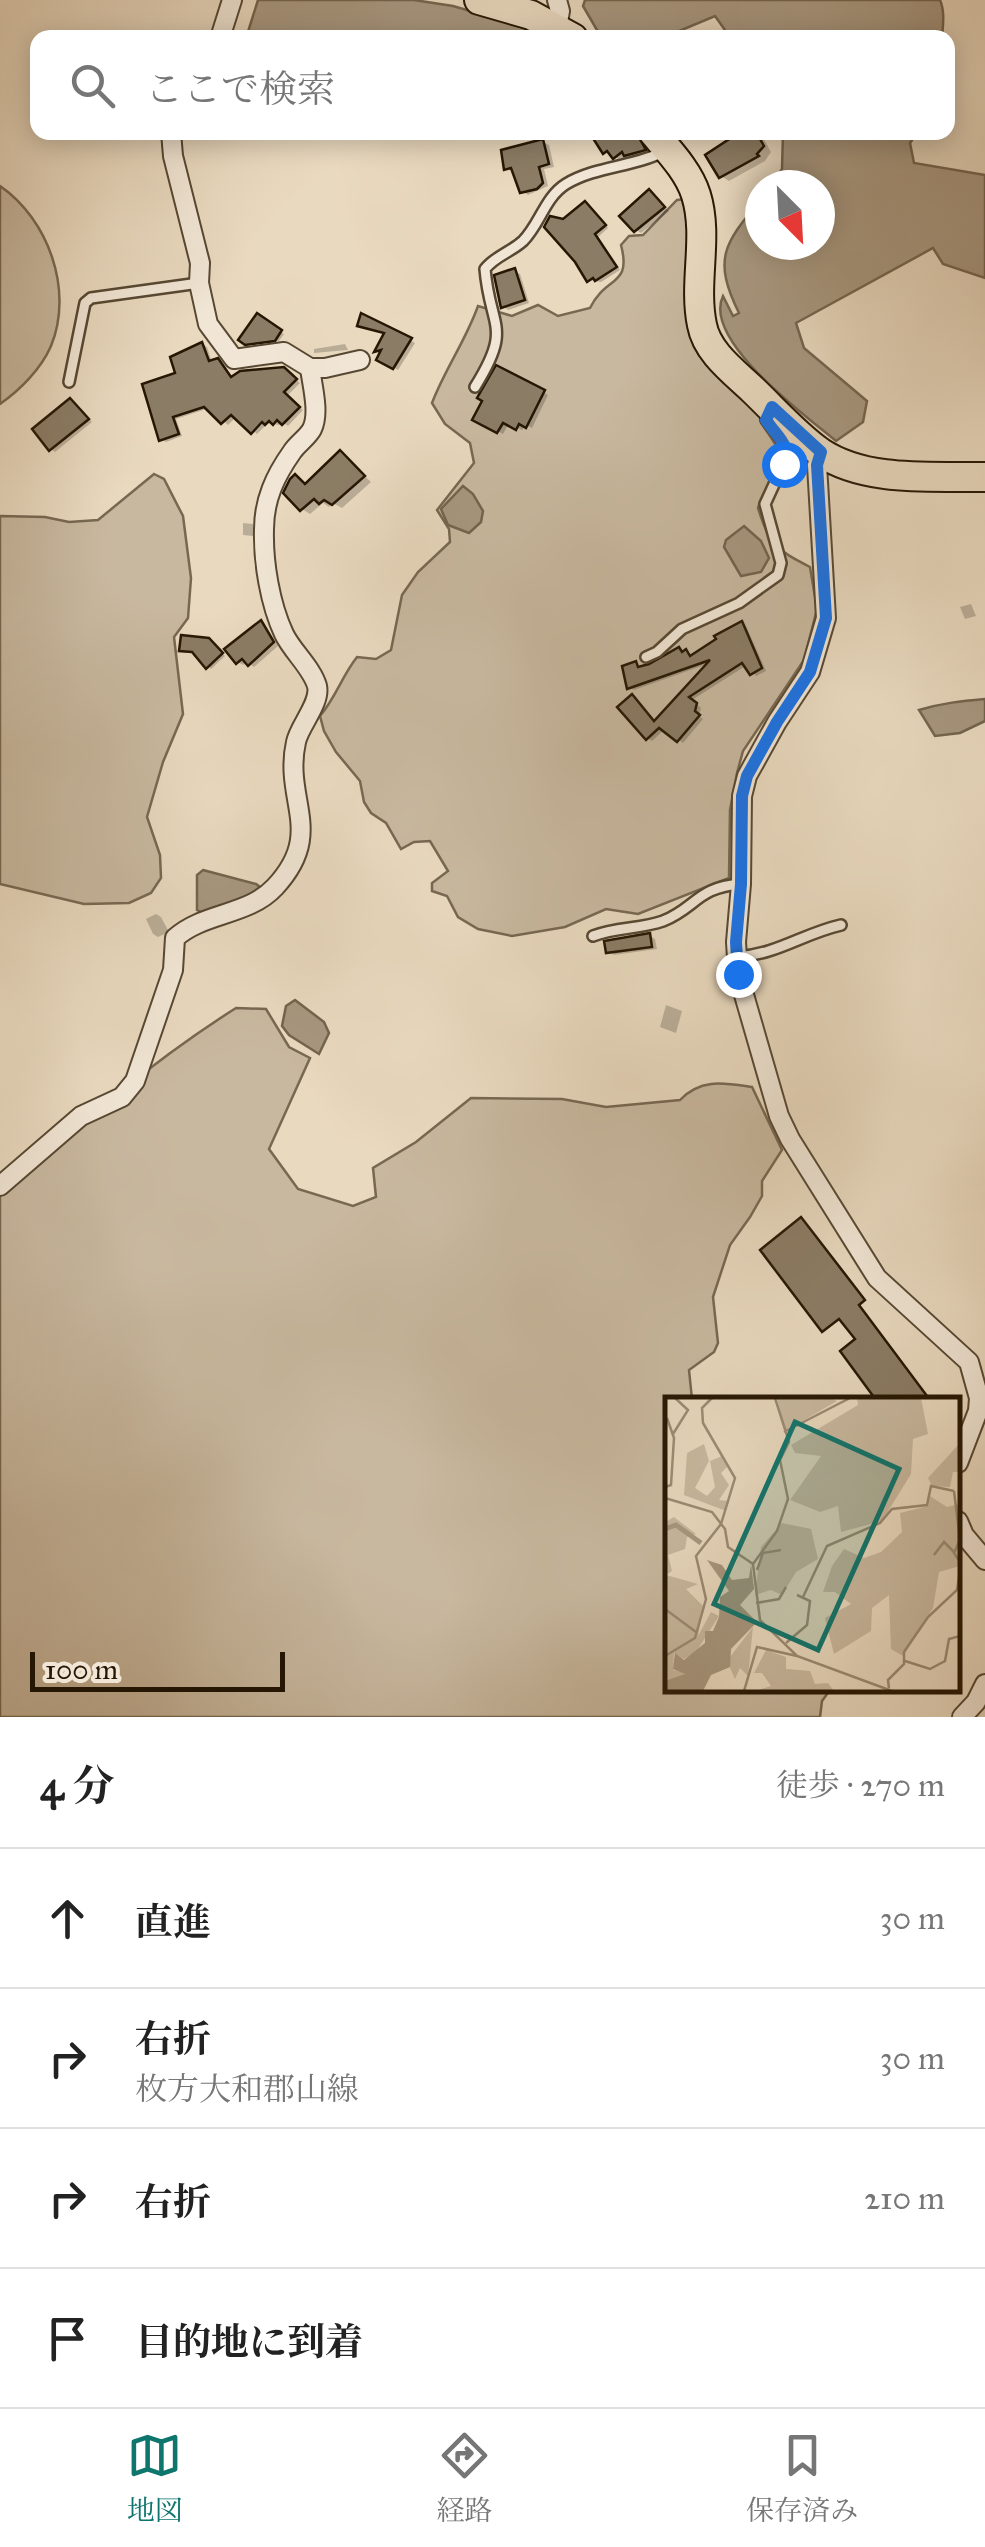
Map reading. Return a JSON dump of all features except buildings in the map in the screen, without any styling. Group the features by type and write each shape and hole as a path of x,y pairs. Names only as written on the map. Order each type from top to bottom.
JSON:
{"main road":[{"path":"479,0 562,22"},
{"path":"660,141 696,192 702,219 697,297 702,330 718,358 821,452 854,467 908,476 985,477"}],"street":[{"path":"223,30 232,0"},
{"path":"172,140 200,262 208,324 234,358 284,352 310,368 360,360"},
{"path":"0,1186 81,1116 122,1097 135,1081 173,970 175,938 188,926 252,904 273,890 298,856 302,836 294,772 296,741 316,698 317,686 284,634 274,603 264,533 266,504 274,481 293,450 313,428 310,368"},
{"path":"821,452 817,465 826,618 810,672 747,776 742,796 738,974 779,1116 790,1139 877,1278 969,1362 979,1398 978,1410 960,1458"},
{"path":"960,1526 985,1560"},
{"path":"962,1717 985,1684"}],"lane":[{"path":"475,387 493,358 498,337 485,269 492,260 526,239 548,201 564,185 649,159 660,141"},
{"path":"69,382 85,303 91,298 200,284"},
{"path":"646,657 658,652 682,629 739,603 778,574 780,563 765,504 788,454 766,420 772,407"},
{"path":"594,936 664,920 698,896 720,886 741,884"},
{"path":"737,957 767,955 812,932 841,925"}],"shaded area":[{"path":"258,0 414,0 453,6 528,30 249,30"},
{"path":"585,0 940,0 942,30 725,30 715,16 682,30 597,30 583,6"},
{"path":"783,140 912,140 914,163 985,175 985,278 943,264 933,248 796,323 804,348 867,401 863,422 836,441 760,376 728,334 721,314 723,296 733,316 739,313 724,266 730,241 745,219 745,260 835,260 835,170 781,170"},
{"path":"0,186 17,200 43,236 58,279 59,302 47,355 0,404"},
{"path":"686,199 692,212 688,306 759,410 776,446 775,469 758,508 766,530 775,545 810,567 817,609 804,660 743,751 730,810 729,878 638,914 606,909 565,927 512,936 478,929 458,917 447,896 432,891 432,883 448,871 430,841 414,842 401,849 386,823 371,813 364,802 360,781 336,752 320,716 357,657 376,659 391,650 402,595 418,572 450,542 449,529 437,510 474,463 470,443 445,424 432,403 478,306 512,316 538,305 558,316 590,308 620,275 621,245 629,236 643,235 677,200"},
{"path":"154,474 164,479 183,516 191,578 188,618 174,637 183,714 163,762 147,817 160,855 161,878 151,893 129,903 84,904 0,884 0,516 69,522 98,520"},
{"path":"463,486 483,511 481,522 469,533 448,525 441,509"},
{"path":"744,526 761,541 769,558 761,572 741,576 724,547 726,540"},
{"path":"985,699 985,721 960,733 935,736 919,710 952,703"},
{"path":"203,870 260,887 248,896 201,912 197,910 197,875"},
{"path":"295,1000 324,1022 329,1033 319,1054 282,1026 286,1006"},
{"path":"236,1008 266,1009 289,1047 310,1058 269,1149 298,1189 353,1206 376,1197 373,1168 416,1142 471,1098 562,1099 606,1107 680,1100 705,1085 752,1087 782,1150 762,1181 762,1196 730,1245 713,1297 718,1343 714,1352 689,1370 692,1397 665,1397 665,1692 829,1692 822,1701 820,1717 0,1717 0,1195 114,1096"}],"route":[{"path":"738,974 742,796 747,776 810,672 826,618 817,465 821,452 772,407 766,420 786,446 784,464"}]}
